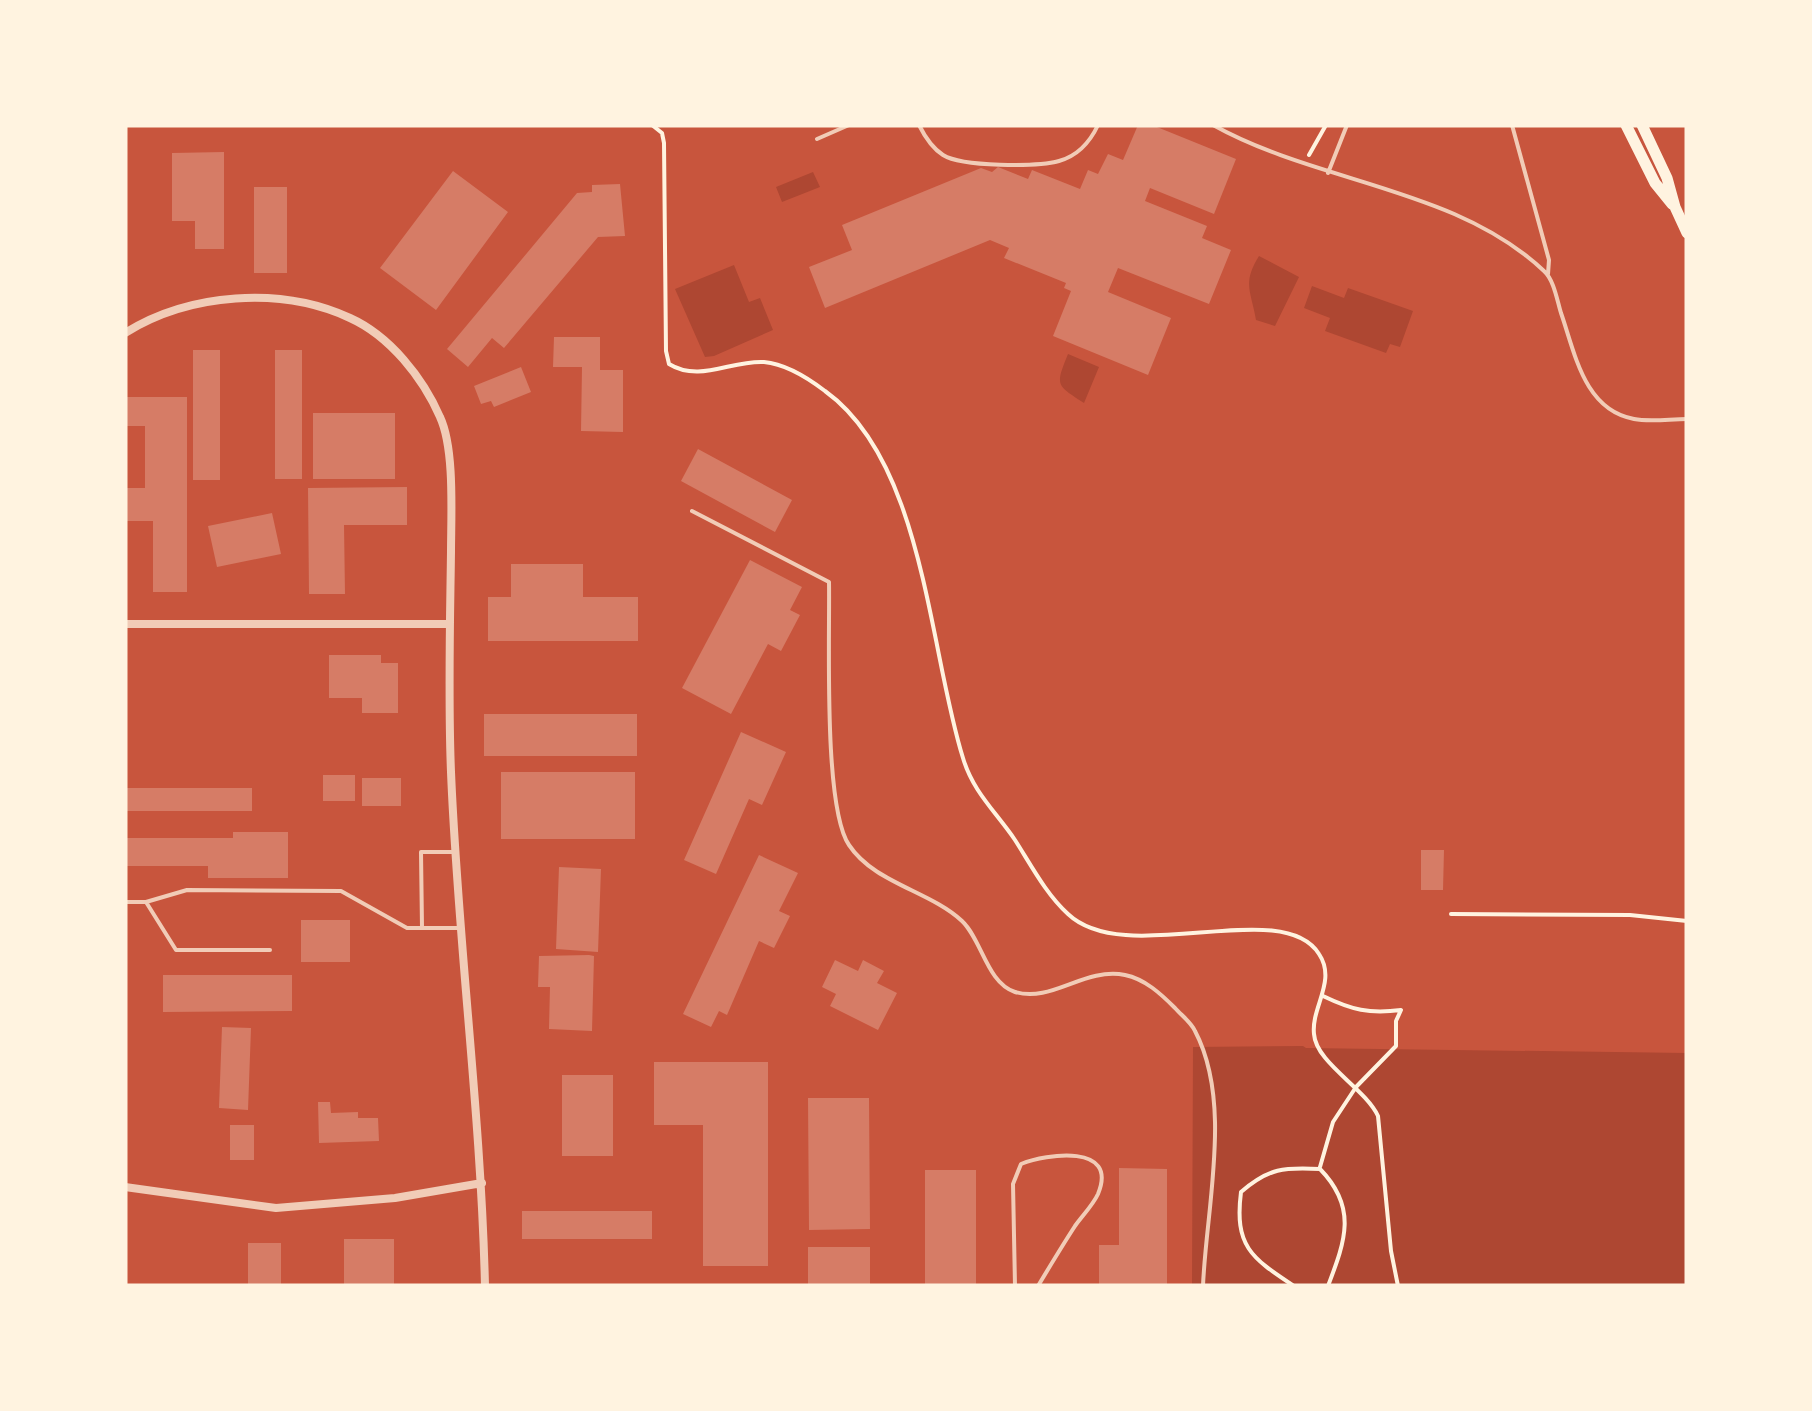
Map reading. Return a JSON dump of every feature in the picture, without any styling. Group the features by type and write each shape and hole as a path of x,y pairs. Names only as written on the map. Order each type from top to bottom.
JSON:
{"main road":[{"path":"1626,125 1655,183 1675,207"},
{"path":"1642,125 1687,233"}],"street":[{"path":"125,333 157,314 194,302 249,299 310,304 353,319 383,340 419,378 443,421 452,486 451,772 482,1183 484,1286"},
{"path":"125,624 450,624"},
{"path":"125,1187 276,1208 395,1198 482,1183"}],"lane":[{"path":"817,139 849,125"},
{"path":"919,125 928,142 958,162 1044,163 1074,154 1087,144 1098,125"},
{"path":"1213,125 1298,163 1452,210 1500,237 1548,274"},
{"path":"1328,173 1347,125"},
{"path":"1512,125 1549,260 1548,274 1592,395 1607,409 1633,419 1687,418"},
{"path":"692,511 830,582 833,799 848,845 870,866 957,916 974,932 991,969 1009,991 1045,993 1082,978 1128,976 1163,995 1194,1029 1208,1070 1216,1116 1203,1286"},
{"path":"422,928 421,852 457,852"},
{"path":"125,902 146,902 188,890 341,891 407,928 463,928"},
{"path":"146,902 176,950 270,950"},
{"path":"1015,1286 1013,1184 1021,1164 1040,1156 1082,1155 1093,1161 1099,1174 1099,1192 1038,1286"}],"path":[{"path":"559,125 603,125"},
{"path":"652,125 662,133 664,143 669,364 697,373 760,362 779,364 828,393 866,434 884,466 928,591 942,680 964,762 978,794 1069,916 1094,930 1145,936 1271,929 1302,938 1320,954 1326,976 1313,1033 1325,1056 1371,1100 1378,1116 1398,1286"},
{"path":"1298,163 1313,153 1326,125"},
{"path":"1451,914 1630,915 1687,921"},
{"path":"1320,1169 1333,1122 1356,1087 1396,1046 1396,1022 1401,1010 1372,1014 1323,996"},
{"path":"1294,1286 1260,1265 1250,1253 1238,1220 1242,1192 1262,1174 1295,1168 1320,1169 1344,1204 1344,1244 1328,1286"}],"shaded area":[{"path":"813,172 820,187 782,202 776,187"},
{"path":"1259,256 1299,277 1275,326 1256,320 1250,294 1249,280"},
{"path":"734,265 749,302 760,298 773,330 705,357 675,289"},
{"path":"1312,286 1344,298 1348,288 1413,311 1400,347 1390,344 1386,353 1325,331 1330,318 1304,308"},
{"path":"1068,354 1099,367 1084,403 1061,384"},
{"path":"1193,1047 1687,1053 1687,1286 1192,1286"}],"building":[{"path":"1138,125 1152,125 1236,159 1214,214 1150,188 1145,201 1207,226 1202,238 1231,250 1209,304 1118,268 1108,292 1171,318 1148,375 1053,336 1071,291 1064,288 1066,283 1004,258 1009,248 990,240 825,308 809,267 852,250 842,225 981,168 992,172 998,167 1028,179 1032,170 1080,189 1088,170 1098,174 1108,154 1123,160"},
{"path":"224,152 224,249 195,249 195,221 172,221 172,153"},
{"path":"453,171 508,212 436,310 380,268"},
{"path":"620,184 625,236 598,237 504,348 492,338 468,367 447,349 577,193 592,192 592,185"},
{"path":"254,187 287,187 287,273 254,273"},
{"path":"554,337 600,337 600,370 623,370 623,432 581,431 582,367 553,367"},
{"path":"193,350 220,350 220,480 193,480"},
{"path":"275,350 302,350 302,479 275,479"},
{"path":"521,367 531,392 494,407 491,401 481,404 474,386"},
{"path":"125,397 187,397 187,592 153,592 153,521 125,521 125,488 145,488 145,426 125,426"},
{"path":"313,413 395,413 395,479 313,479"},
{"path":"698,449 792,500 775,532 681,481"},
{"path":"407,487 407,525 344,525 345,594 309,594 308,488"},
{"path":"272,513 281,554 217,567 208,526"},
{"path":"750,560 802,587 790,610 800,615 781,651 768,644 731,714 682,688"},
{"path":"511,564 583,564 583,597 638,597 638,641 488,641 488,597 511,597"},
{"path":"329,655 381,655 381,663 398,663 398,713 362,713 362,698 329,698"},
{"path":"484,714 637,714 637,756 484,756"},
{"path":"741,732 786,752 762,805 749,799 716,874 684,860"},
{"path":"501,772 635,772 635,839 501,839"},
{"path":"323,775 355,775 355,801 323,801"},
{"path":"362,778 401,778 401,806 362,806"},
{"path":"125,788 252,788 252,811 125,811"},
{"path":"233,832 288,832 288,878 208,878 208,866 125,866 125,838 233,838"},
{"path":"1421,850 1444,850 1443,890 1421,890"},
{"path":"759,855 798,873 779,911 790,916 774,948 759,941 727,1015 719,1011 711,1027 683,1014"},
{"path":"559,867 601,869 598,952 556,949"},
{"path":"301,920 350,920 350,962 301,962"},
{"path":"539,956 594,956 592,1031 549,1029 550,987 538,987"},
{"path":"835,960 858,971 863,960 884,971 877,983 897,993 878,1030 830,1006 836,994 822,987"},
{"path":"163,975 292,975 292,1011 163,1012"},
{"path":"222,1027 251,1028 248,1110 219,1108"},
{"path":"654,1062 768,1062 768,1266 703,1266 703,1125 654,1125"},
{"path":"562,1075 613,1075 613,1156 562,1156"},
{"path":"808,1098 869,1098 870,1229 809,1230"},
{"path":"318,1102 330,1102 331,1113 358,1112 358,1118 378,1118 379,1141 319,1143"},
{"path":"230,1125 254,1125 254,1160 230,1160"},
{"path":"1119,1168 1167,1169 1167,1286 1099,1286 1099,1245 1119,1245"},
{"path":"925,1170 976,1170 976,1286 925,1286"},
{"path":"522,1211 652,1211 652,1239 522,1239"},
{"path":"344,1239 394,1239 394,1286 344,1286"},
{"path":"248,1243 281,1243 281,1286 248,1286"},
{"path":"808,1247 870,1247 870,1286 808,1286"}]}
